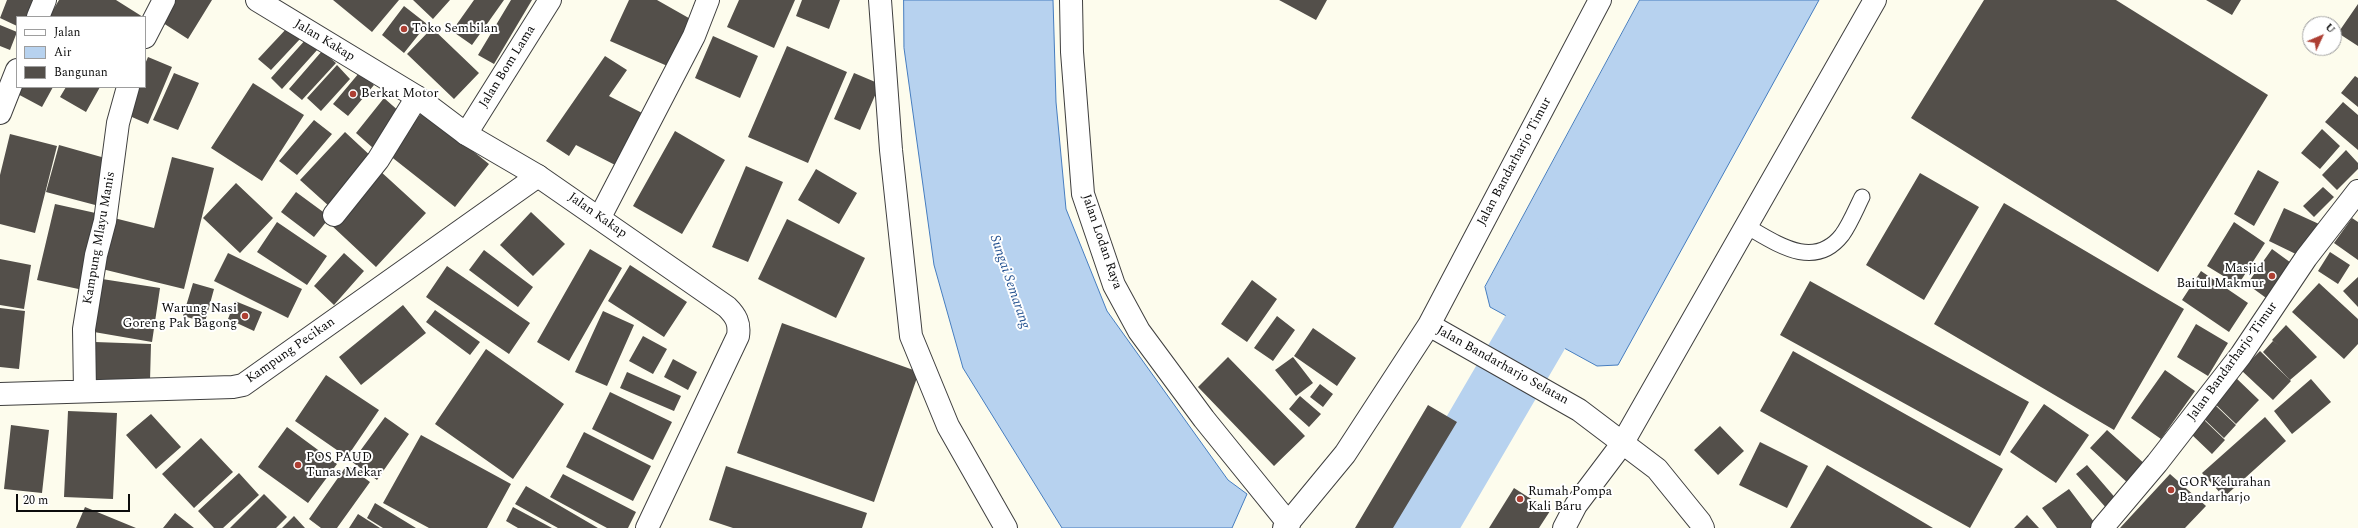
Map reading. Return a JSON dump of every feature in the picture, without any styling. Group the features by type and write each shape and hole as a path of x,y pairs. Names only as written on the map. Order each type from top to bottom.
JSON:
{"street":[{"path":"38,16 45,0"},
{"path":"146,35 164,0"},
{"name":"Jalan Kakap","path":"257,0 417,97 466,134 538,176 600,217 727,307 736,318 738,324 738,336 649,527"},
{"name":"Jalan Bom Lama","path":"466,134 550,0"},
{"path":"600,217 694,36 708,0"},
{"path":"880,0 890,150 911,336 948,426 1006,528"},
{"name":"Jalan Lodan Raya","path":"1071,0 1072,52 1083,194 1114,286 1139,331 1286,526"},
{"name":"Jalan Bandarharjo Timur","path":"1429,325 1600,0"},
{"path":"1564,528 1576,505 1622,444 1875,0"},
{"path":"0,113 16,73"},
{"name":"Kampung Mlayu Manis","path":"85,391 84,329 96,255 105,221 118,123 128,88"},
{"path":"334,215 378,160 417,97"},
{"name":"Kampung Pecikan","path":"0,394 233,387 243,385 538,176"},
{"name":"Jalan Bandarharjo Timur","path":"2102,528 2157,463 2236,361 2306,258 2358,191"},
{"name":"Jalan Bandarharjo Selatan","path":"1286,526 1345,454 1429,325 1579,410 1657,469 1700,522 1702,528"}],"lane":[{"path":"1746,226 1783,247 1805,254 1825,250 1842,235 1862,197"}],"water":[{"name":"Sungai Semarang","path":"904,0 1053,0 1056,102 1066,209 1107,311 1228,480 1247,494 1232,528 1062,528 963,368 934,265 904,48"},
{"path":"1640,0 1819,0 1618,365 1597,366 1555,343 1547,356 1514,338 1521,324 1490,307 1485,287"}],"building":[{"path":"7,0 35,0 28,16 16,16 16,26 0,18"},
{"path":"59,0 116,0 141,16 50,16"},
{"path":"173,0 212,0 188,39 160,21"},
{"path":"333,0 399,0 372,32"},
{"path":"413,0 450,0 433,19"},
{"path":"474,0 504,0 472,45 452,31"},
{"path":"511,0 532,0 494,64 478,55"},
{"path":"629,0 657,0 694,21 672,68 610,41"},
{"path":"739,0 795,0 774,48 727,27"},
{"path":"802,0 840,0 829,29 796,16"},
{"path":"1279,0 1327,0 1316,20"},
{"path":"1984,0 2116,0 2268,95 2158,272 1911,118"},
{"path":"2206,0 2241,0 2232,15"},
{"path":"2358,4 2358,46 2342,36 2342,27"},
{"name":"Toko Sembilan","path":"404,6 427,24 404,53 382,35"},
{"path":"0,25 16,32 10,50 0,46"},
{"path":"288,27 300,39 271,70 258,59"},
{"path":"432,28 479,73 454,99 407,54"},
{"path":"713,36 758,56 740,98 695,78"},
{"path":"307,38 318,49 282,89 271,78"},
{"path":"787,46 847,72 808,163 748,137"},
{"path":"322,51 336,63 302,100 289,89"},
{"path":"605,56 627,70 609,96 648,116 621,168 576,145 569,156 546,141"},
{"path":"148,57 172,67 148,124 125,114 136,88 146,88 146,62"},
{"path":"337,65 350,79 321,111 307,98"},
{"path":"174,73 199,83 178,130 153,120"},
{"name":"Berkat Motor","path":"359,73 374,85 348,116 333,104"},
{"path":"854,73 880,84 860,130 834,119"},
{"path":"2355,76 2358,78 2358,107 2341,93"},
{"path":"253,83 304,115 262,181 211,148"},
{"path":"16,88 52,88 42,107 12,91"},
{"path":"65,88 99,88 86,112 60,97"},
{"path":"384,98 401,113 373,148 356,133"},
{"path":"2343,102 2358,115 2358,150 2325,122"},
{"path":"423,111 489,164 455,207 389,155"},
{"path":"314,120 332,134 297,175 279,161"},
{"path":"2322,129 2340,146 2320,169 2301,153"},
{"path":"675,131 725,160 682,234 633,206"},
{"path":"345,132 374,159 330,207 300,180"},
{"path":"10,134 57,146 35,233 0,224 0,175"},
{"path":"59,145 112,160 99,206 46,192"},
{"path":"2346,150 2358,163 2358,169 2337,190 2322,175"},
{"path":"172,157 214,168 184,289 102,269 114,218 154,228"},
{"path":"746,166 783,182 748,262 712,247"},
{"path":"816,169 857,193 839,224 798,200"},
{"path":"379,170 426,213 376,267 330,224"},
{"path":"2258,170 2279,182 2254,226 2234,214"},
{"path":"1920,173 1979,207 1924,300 1866,265"},
{"path":"236,183 273,218 240,253 203,218"},
{"path":"2323,187 2334,197 2314,217 2303,206"},
{"path":"296,192 330,217 314,237 281,212"},
{"path":"2004,203 2184,309 2114,430 1934,324"},
{"path":"55,204 100,214 83,290 37,280"},
{"path":"2284,208 2319,224 2304,258 2269,241"},
{"path":"531,212 565,244 533,276 500,245"},
{"path":"2352,218 2358,222 2358,260 2334,243"},
{"path":"787,219 865,258 836,318 758,279"},
{"path":"277,222 327,256 307,285 257,252"},
{"path":"2234,222 2265,243 2238,285 2207,266"},
{"path":"590,249 622,268 569,361 537,342"},
{"name":"Masjid Baitul Makmur","path":"2272,249 2298,268 2273,303 2247,284"},
{"path":"484,250 533,287 518,307 469,270"},
{"path":"2330,252 2350,265 2338,284 2318,271"},
{"path":"228,253 302,289 288,318 214,281"},
{"path":"344,253 364,271 334,305 314,286"},
{"path":"0,259 31,265 24,309 0,305"},
{"path":"630,265 687,302 664,337 608,301"},
{"path":"447,266 530,323 509,354 426,297"},
{"path":"2201,271 2248,303 2229,332 2182,300"},
{"path":"2358,277 2358,307 2343,291"},
{"path":"102,279 160,288 152,342 94,332"},
{"path":"1252,280 1277,299 1247,342 1221,324"},
{"path":"1810,281 2029,402 2000,456 1780,335"},
{"path":"193,283 214,289 205,322 183,316"},
{"path":"2319,283 2358,319 2358,344 2344,359 2292,312"},
{"name":"Warung Nasi Goreng Pak Bagong","path":"235,301 262,312 254,331 228,319"},
{"path":"403,305 426,333 361,385 339,357"},
{"path":"0,308 25,311 19,369 0,367"},
{"path":"435,310 480,342 470,355 426,322"},
{"path":"603,311 634,325 607,386 575,372"},
{"path":"1277,316 1295,330 1273,361 1254,348"},
{"path":"782,323 919,372 874,502 737,453"},
{"path":"2196,324 2228,343 2208,376 2177,357"},
{"path":"2286,325 2317,357 2290,380 2263,352 2273,341 2279,346 2272,340"},
{"path":"1313,328 1356,358 1337,386 1294,356"},
{"path":"643,336 667,349 653,374 629,361"},
{"path":"95,342 151,344 150,381 94,380"},
{"path":"486,349 564,404 513,479 435,424"},
{"path":"1793,351 2003,469 1970,528 1760,411"},
{"path":"2260,351 2291,381 2273,400 2241,370"},
{"path":"1228,357 1305,436 1274,466 1198,387"},
{"path":"1293,357 1313,383 1296,396 1275,370"},
{"path":"673,359 697,372 688,390 664,377"},
{"path":"2165,370 2195,391 2161,439 2131,418"},
{"path":"627,372 681,396 674,411 620,388"},
{"path":"326,375 379,410 347,457 295,421"},
{"path":"2234,376 2259,400 2236,424 2211,400"},
{"path":"2311,379 2331,402 2292,434 2274,411"},
{"path":"1320,384 1333,394 1323,407 1310,397"},
{"path":"610,392 672,422 653,460 592,429"},
{"path":"1300,396 1321,414 1309,427 1289,409"},
{"path":"2044,404 2089,435 2056,483 2010,452"},
{"path":"1428,405 1457,422 1393,528 1355,528"},
{"path":"2215,405 2236,425 2224,438 2203,418"},
{"path":"68,411 117,413 113,499 64,497"},
{"path":"151,414 181,447 156,469 126,435"},
{"path":"385,417 409,434 377,480 352,462"},
{"path":"2265,417 2286,441 2224,497 2202,473"},
{"path":"2203,419 2225,440 2212,454 2190,433"},
{"path":"11,425 49,430 42,493 4,489"},
{"path":"1720,426 1744,451 1718,475 1694,450"},
{"name":"POS PAUD Tunas Mekar","path":"287,427 337,464 308,503 258,467"},
{"path":"2107,430 2147,466 2130,485 2090,448"},
{"path":"584,432 651,466 633,501 566,467"},
{"path":"421,435 511,484 487,528 429,528 383,503"},
{"path":"201,438 233,472 194,508 162,474"},
{"path":"1760,442 1808,466 1787,508 1739,485"},
{"path":"347,465 370,482 337,528 321,528 309,519"},
{"path":"1827,465 1933,528 1790,528"},
{"path":"2087,465 2118,501 2108,510 2076,474"},
{"path":"726,466 867,513 862,528 733,528 709,520"},
{"path":"239,473 259,495 223,528 214,528 198,511"},
{"path":"563,474 636,512 628,528 607,528 550,497"},
{"name":"GOR Kelurahan Bandarharjo","path":"2170,474 2206,506 2185,528 2120,528"},
{"path":"526,486 598,528 558,528 515,504"},
{"name":"Rumah Pompa Kali Baru","path":"1514,488 1550,511 1539,528 1489,528"},
{"path":"2069,489 2097,526 2094,528 2057,528 2042,508"},
{"path":"264,494 287,517 276,528 230,528"},
{"path":"375,503 416,528 383,528 367,518"},
{"path":"85,507 136,528 76,528"},
{"path":"513,507 552,528 518,528 506,521"},
{"path":"175,513 194,528 163,528"},
{"path":"358,514 380,528 349,528"},
{"path":"2027,515 2039,528 2014,528"},
{"path":"294,516 305,528 282,528"}],"waterway":[{"path":"1421,528 1575,264"}],"place":[{"name":"Toko Sembilan","path":"404,29"},
{"name":"Berkat Motor","path":"353,94"},
{"name":"Masjid Baitul Makmur","path":"2272,276"},
{"name":"Warung Nasi Goreng Pak Bagong","path":"245,316"},
{"name":"POS PAUD Tunas Mekar","path":"298,465"},
{"name":"GOR Kelurahan Bandarharjo","path":"2171,490"},
{"name":"Rumah Pompa Kali Baru","path":"1520,499"}]}
